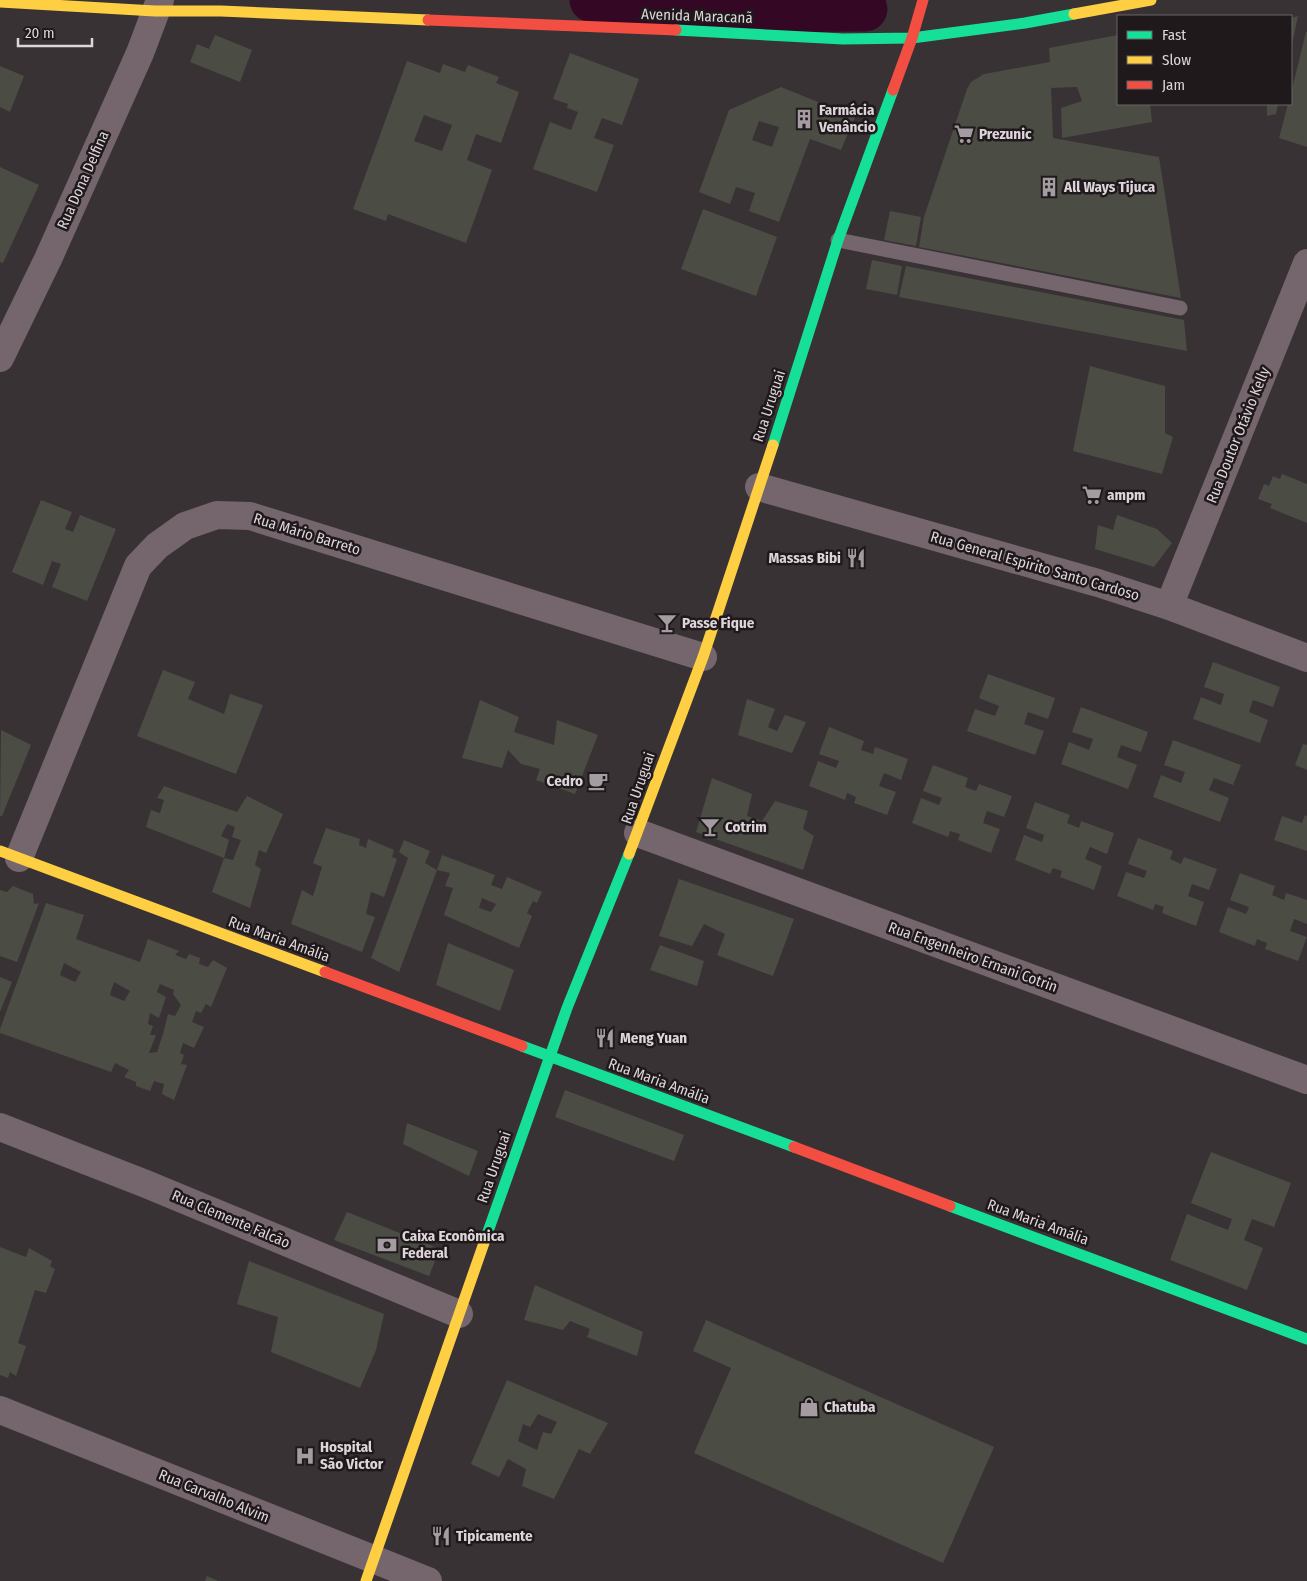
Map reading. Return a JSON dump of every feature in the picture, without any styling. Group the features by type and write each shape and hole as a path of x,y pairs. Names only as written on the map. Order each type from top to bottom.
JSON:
{"main road":[{"name":"Rua Uruguai","path":"370,1570 567,1008 638,833 703,657 838,240 912,38 923,0"},
{"name":"Avenida Maracanã","path":"0,2 158,5 240,12 771,34 843,39 912,38 1025,23 1151,0"},
{"name":"Rua Maria Amália","path":"10,855 1307,1338"}],"street":[{"name":"Rua Dona Delfina","path":"0,358 56,241 140,53 158,5"},
{"name":"Rua Doutor Otávio Kelly","path":"1169,606 1307,263"},
{"name":"Rua General Espírito Santo Cardoso","path":"759,487 1098,583 1169,606 1307,658"},
{"name":"Rua Mário Barreto","path":"10,855 138,566 157,546 185,526 217,515 250,516 703,657"},
{"name":"Rua Engenheiro Ernani Cotrin","path":"638,833 1307,1080"},
{"name":"Rua Clemente Falcão","path":"0,1127 155,1187 459,1314"},
{"name":"Rua Carvalho Alvim","path":"0,1410 370,1570 428,1581"}],"lane":[{"path":"838,240 1180,308"}],"building":[{"path":"1298,16 1292,44 1292,18"},
{"path":"1307,32 1307,147 1279,138 1288,105 1292,105 1292,89"},
{"path":"215,35 252,50 240,82 190,62 197,44 209,49"},
{"name":"All Ways Tijuca","path":"1117,35 1117,105 1150,105 1152,122 1062,138 1061,108 1082,101 1077,87 1051,88 1053,138 1159,157 1181,298 919,247 924,217 971,82 984,74 1050,62 1049,48"},
{"path":"570,53 639,79 622,125 602,118 594,138 614,145 597,192 533,169 550,122 571,130 578,112 567,108 568,104 553,99"},
{"path":"407,61 440,73 443,64 465,72 468,65 499,77 496,83 519,92 501,143 476,134 467,160 492,170 466,243 388,214 386,221 353,209","holes":["424,115 452,125 442,151 414,141"]},
{"path":"0,66 24,76 10,112 0,107"},
{"path":"781,87 855,117 841,150 810,139 779,222 749,211 755,193 736,187 730,204 699,192 729,110","holes":["759,121 779,127 772,147 752,140"]},
{"path":"1267,105 1278,105 1276,114 1267,116"},
{"path":"0,167 39,185 3,263 0,262"},
{"path":"703,209 777,237 756,296 681,269"},
{"path":"890,211 921,217 916,246 884,240"},
{"path":"872,260 902,266 897,295 866,289"},
{"path":"906,266 1184,320 1187,351 899,297"},
{"path":"1090,366 1165,386 1165,433 1173,437 1162,474 1073,451"},
{"path":"1282,474 1307,484 1307,523 1270,508 1272,504 1258,499 1264,484 1269,486 1273,476 1280,479"},
{"path":"41,500 72,512 65,529 73,532 80,515 116,529 87,601 52,587 61,564 52,561 43,585 12,572"},
{"path":"1117,515 1157,529 1172,543 1154,567 1095,549 1098,525 1113,530"},
{"path":"1213,662 1280,687 1273,707 1253,700 1249,712 1268,720 1260,743 1193,719 1201,697 1221,705 1224,694 1204,687"},
{"path":"163,670 195,682 188,699 224,714 230,694 263,705 236,774 137,736"},
{"path":"988,674 1055,698 1048,719 1028,712 1024,724 1044,731 1035,755 967,731 975,709 995,716 999,706 979,698"},
{"path":"747,699 775,709 768,727 777,731 785,715 806,722 792,753 738,735"},
{"path":"480,700 519,717 514,732 554,745 557,720 598,735 575,794 536,780 540,769 521,764 508,750 502,768 462,758"},
{"path":"1081,707 1148,732 1141,752 1121,745 1117,757 1137,765 1128,789 1061,764 1069,742 1089,750 1093,739 1072,732"},
{"path":"829,727 864,741 861,750 873,754 875,747 908,759 901,780 884,773 879,786 896,792 887,815 854,803 856,797 847,793 845,800 809,786 818,761 836,768 839,761 819,754"},
{"path":"1,730 31,745 2,816 0,816"},
{"path":"1173,740 1241,765 1233,785 1214,778 1209,790 1229,798 1220,822 1153,797 1161,775 1181,783 1185,772 1164,765"},
{"path":"1303,744 1307,745 1307,770 1295,765"},
{"path":"933,765 968,778 965,787 976,791 979,784 1012,796 1004,817 987,811 983,823 1000,829 991,853 958,840 960,834 950,831 948,837 912,823 921,798 939,805 942,798 923,791"},
{"path":"712,778 752,794 747,816 762,821 775,801 808,811 803,829 814,836 803,870 696,832"},
{"path":"164,786 237,812 247,796 283,814 266,853 259,850 255,865 261,869 250,908 212,892 224,858 146,827 151,810 160,813 164,800 157,798","holes":["227,824 235,827 232,837 241,840 233,860 224,858 229,840 221,836"]},
{"path":"1035,802 1070,815 1067,823 1079,828 1081,821 1114,833 1107,854 1090,847 1085,859 1102,866 1094,890 1060,877 1062,871 1053,868 1050,874 1015,860 1024,835 1042,842 1044,835 1026,828"},
{"path":"1305,815 1307,816 1307,851 1274,840 1282,816 1302,823"},
{"path":"326,828 360,839 359,845 366,848 368,839 394,850 392,857 397,859 384,897 371,892 366,914 375,917 362,952 291,924 302,890 313,896 322,867 313,863"},
{"path":"1138,838 1173,851 1170,859 1181,864 1184,857 1217,869 1209,890 1192,884 1188,896 1204,902 1196,926 1162,913 1164,907 1155,904 1153,910 1117,896 1126,872 1144,878 1147,871 1128,864"},
{"path":"404,840 430,851 425,863 437,870 399,972 371,958 408,858 399,852"},
{"path":"442,855 495,875 491,885 502,889 507,877 542,892 537,903 533,901 527,913 532,916 519,948 444,915 453,888 445,886 450,873 437,870","holes":["482,898 496,904 491,912 479,908"]},
{"path":"1240,873 1275,886 1272,895 1284,900 1286,893 1307,900 1307,924 1294,919 1290,931 1307,937 1298,961 1265,949 1267,943 1257,939 1255,946 1219,932 1228,907 1246,914 1249,907 1230,900"},
{"path":"679,879 794,919 773,976 717,955 725,934 704,924 692,946 659,936"},
{"path":"13,886 33,894 34,904 39,903 17,962 0,956 0,890 7,892"},
{"path":"46,903 84,915 76,939 140,962 148,939 179,951 175,955 186,959 189,954 200,958 199,964 208,967 213,960 227,968 211,1007 206,1004 201,1013 196,1011 192,1022 204,1027 194,1048 183,1043 180,1053 184,1055 181,1064 187,1065 174,1100 162,1094 164,1084 154,1081 150,1091 136,1086 136,1082 124,1077 129,1070 115,1063 111,1072 0,1033","holes":["64,963 81,972 75,982 60,975","114,982 130,991 124,1001 110,995","160,984 174,990 173,994 181,1005 175,1016 168,1014 157,1052 149,1053 156,1035 150,1035 153,1026 148,1024 150,1013 159,1018 166,997 157,992"]},
{"path":"448,943 514,970 500,1011 436,985"},
{"path":"660,945 704,961 697,986 650,970"},
{"path":"0,977 12,982 0,1012"},
{"path":"565,1090 684,1135 674,1161 555,1117"},
{"path":"407,1123 478,1151 469,1176 403,1144"},
{"path":"1211,1152 1291,1183 1274,1227 1252,1219 1244,1240 1263,1248 1247,1290 1170,1260 1187,1214 1228,1230 1232,1219 1191,1203"},
{"name":"Caixa Econômica Federal","path":"347,1212 440,1249 429,1276 334,1240"},
{"path":"0,1247 26,1257 29,1248 52,1261 50,1266 55,1269 46,1293 35,1290 18,1343 26,1346 16,1376 10,1372 8,1378 0,1375"},
{"path":"249,1261 384,1314 376,1350 360,1388 271,1352 278,1317 237,1304"},
{"path":"535,1285 643,1332 637,1356 587,1337 590,1329 570,1321 563,1330 524,1320"},
{"name":"Chatuba","path":"706,1320 994,1447 943,1563 694,1453 731,1368 693,1351"},
{"path":"507,1380 608,1423 590,1454 579,1449 554,1499 522,1486 526,1469 508,1459 499,1477 471,1464","holes":["538,1414 557,1422 551,1434 543,1432 537,1450 518,1441 523,1424 530,1427"]},
{"path":"207,1576 218,1581 205,1581"}],"waterway":[{"path":"592,0 768,10 865,9"}],"traffic: fast":[{"path":"676,30 843,39 912,38 1025,23 1074,14"},
{"path":"773,445 838,240 893,90"},
{"path":"485,1240 567,1008 629,854"},
{"path":"522,1046 794,1147"},
{"path":"950,1206 1307,1339"}],"traffic: slow":[{"path":"1074,14 1151,0"},
{"path":"0,2 155,11 221,11 428,20"},
{"path":"629,854 703,657 773,445"},
{"path":"0,851 325,972"},
{"path":"366,1581 485,1240"}],"traffic: jam":[{"path":"893,90 912,38 923,0"},
{"path":"428,20 676,30"},
{"path":"325,972 522,1046"},
{"path":"794,1147 950,1206"}],"place":[{"name":"Farmácia Venâncio","path":"804,119"},
{"name":"Prezunic","path":"964,134"},
{"name":"All Ways Tijuca","path":"1049,187"},
{"name":"ampm","path":"1092,495"},
{"name":"Massas Bibi","path":"856,558"},
{"name":"Passe Fique","path":"667,623"},
{"name":"Cedro","path":"598,781"},
{"name":"Cotrim","path":"710,827"},
{"name":"Meng Yuan","path":"605,1038"},
{"name":"Caixa Econômica Federal","path":"387,1245"},
{"name":"Chatuba","path":"809,1407"},
{"name":"Hospital São Victor","path":"305,1456"},
{"name":"Tipicamente","path":"441,1536"}]}
